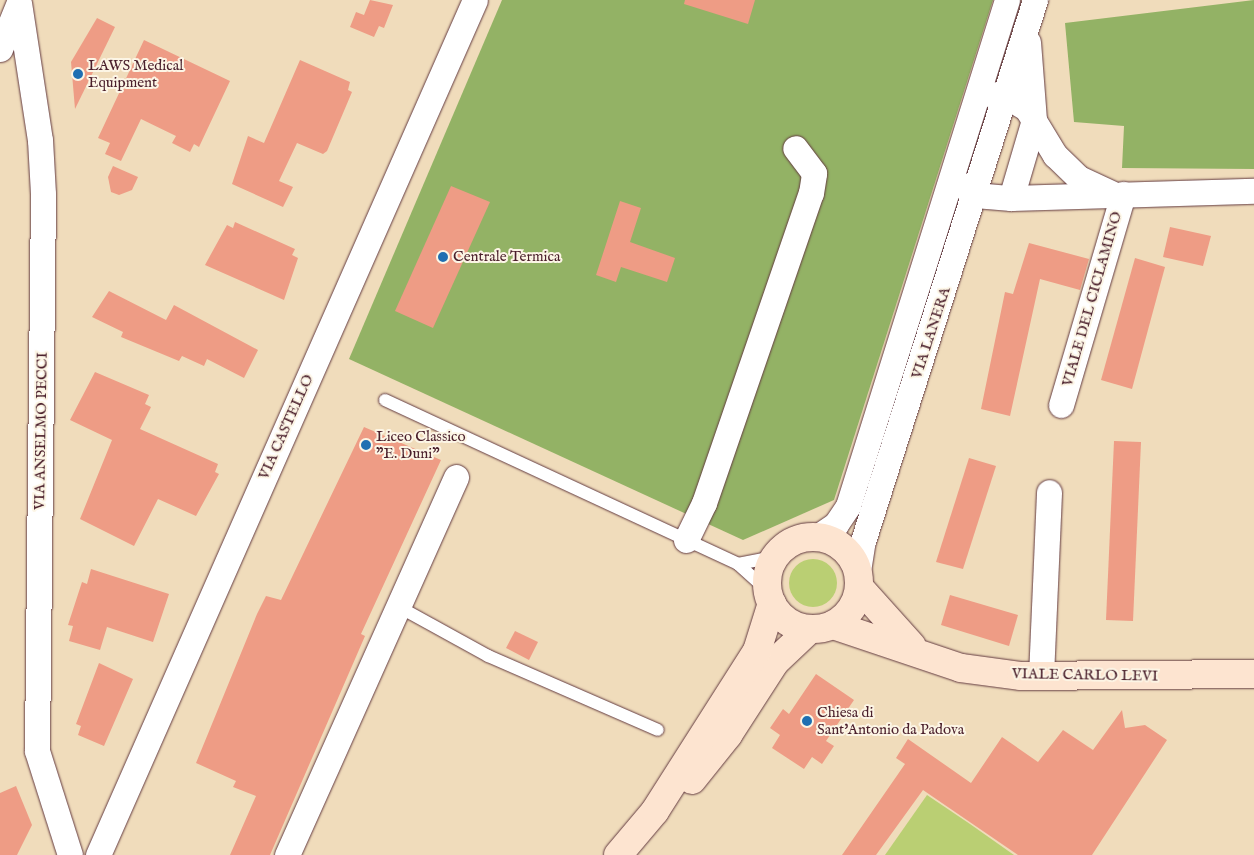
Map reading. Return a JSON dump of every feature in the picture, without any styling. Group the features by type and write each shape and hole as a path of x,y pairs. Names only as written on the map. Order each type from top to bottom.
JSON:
{"main road":[{"path":"618,855 655,811 757,651 770,597 776,557 794,541 817,537 847,552 859,579 851,609 821,627 775,662 707,763 679,794 655,811"},
{"name":"VIALE CARLO LEVI","path":"859,579 885,621 918,652"},
{"path":"770,597 787,621 821,627"},
{"name":"VIALE CARLO LEVI","path":"821,627 918,652 961,668 1041,676 1254,674"}],"street":[{"name":"VIA CASTELLO","path":"98,855 474,0"},
{"name":"VIA LANERA","path":"817,537 836,524 848,506 1007,0"},
{"path":"0,50 19,1"},
{"name":"VIA ANSELMO PECCI","path":"19,1 40,140 43,194 38,751 70,855"},
{"name":"VIA LANERA","path":"859,579 863,541 975,195 1004,95 1031,12"},
{"name":"VIA LANERA","path":"1011,198 1034,120 1031,12"},
{"path":"977,95 1004,95 1027,109 1055,155 1080,178 1118,194"},
{"path":"686,540 704,502 811,194 814,173 795,148"},
{"path":"953,173 975,195 1011,198 1254,192"},
{"name":"VIALE DEL CICLAMINO","path":"1061,405 1118,194"},
{"path":"288,855 456,477"},
{"path":"1041,676 1049,492"}],"lane":[{"path":"384,400 738,564 770,597"},
{"path":"738,564 776,557"},
{"path":"399,607 488,656 658,730"}],"green space":[{"path":"502,0 993,0 834,500 743,540 349,359"},
{"path":"1254,0 1254,169 1122,168 1124,126 1074,122 1065,23"},
{"path":"808,559 818,559 827,563 833,569 836,574 836,592 827,603 818,607 808,607 799,603 793,597 789,588 789,578 793,569 799,563"},
{"path":"927,795 970,824 1014,855 885,855"}],"building":[{"path":"370,0 393,5 384,28 379,26 374,37 350,27 356,12 364,15"},
{"path":"685,0 755,0 748,24 684,4"},
{"path":"97,18 115,27 75,109 71,62"},
{"path":"144,40 230,81 199,147 194,144 190,152 172,143 176,136 141,119 121,161 105,154 110,143 98,138"},
{"path":"300,60 350,82 348,90 352,92 327,151 323,154 297,143 279,181 293,187 283,207 232,184 248,136 264,143"},
{"path":"113,166 138,177 132,190 119,195 111,192 108,177"},
{"name":"Centrale Termica","path":"451,186 490,202 433,328 395,311"},
{"path":"620,201 641,208 630,242 675,258 667,282 621,267 616,282 596,275"},
{"path":"235,222 295,249 292,255 298,258 284,300 205,265 227,225 233,228"},
{"path":"1170,227 1211,236 1203,266 1163,257"},
{"path":"1029,243 1089,259 1080,290 1040,279 1010,416 981,409 1005,292 1013,294"},
{"path":"1135,258 1165,267 1132,389 1101,380"},
{"path":"109,291 166,320 174,305 258,350 244,378 207,359 204,366 182,356 179,361 121,337 123,332 92,317"},
{"path":"95,372 149,395 145,404 151,407 140,429 218,464 215,472 219,474 196,516 158,499 134,546 80,519 112,440 70,420"},
{"path":"364,427 441,460 361,634 365,636 270,855 230,855 256,796 233,787 236,781 196,763 266,596 281,600"},
{"path":"1114,441 1141,442 1133,621 1106,620"},
{"path":"969,458 996,466 963,569 936,562"},
{"path":"91,569 169,594 153,642 107,627 100,650 69,641 73,626 68,625 82,582 87,584"},
{"path":"950,595 1018,615 1009,646 941,625"},
{"path":"515,631 538,642 529,660 506,648"},
{"path":"99,663 133,679 104,746 78,735 81,726 76,724"},
{"name":"Chiesa di Sant'Antonio da Padova","path":"816,674 854,700 826,741 834,746 822,764 812,757 804,769 772,748 780,735 770,728 783,709 789,714"},
{"path":"1122,710 1125,728 1145,725 1167,740 1092,855 1018,855 923,790 876,855 842,855 905,764 896,758 908,739 971,783 1002,737 1038,762 1063,730 1093,750"},
{"path":"16,786 32,825 17,855 0,855 0,793"}],"place":[{"name":"LAWS Medical Equipment","path":"78,74"},
{"name":"Centrale Termica","path":"443,257"},
{"name":"Liceo Classico \"E. Duni\"","path":"366,445"},
{"name":"Chiesa di Sant'Antonio da Padova","path":"807,721"}]}
